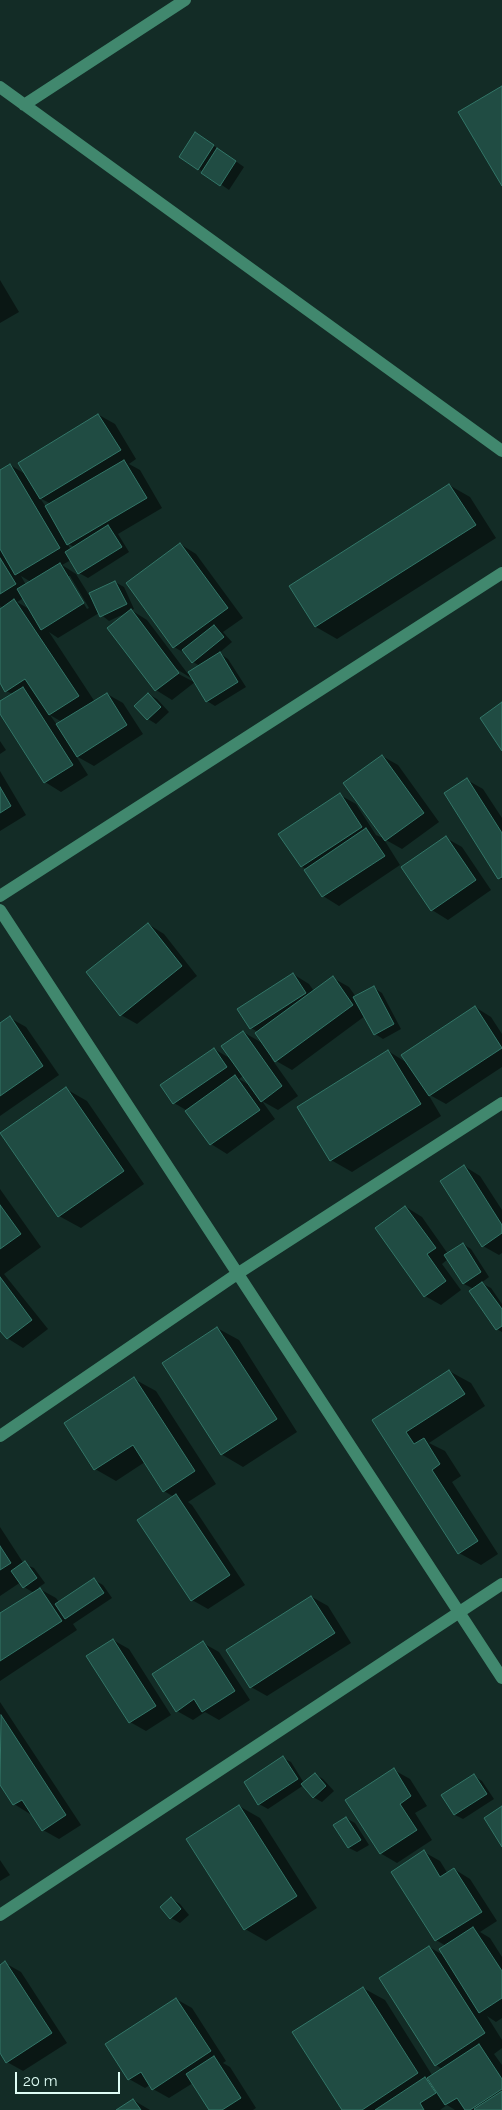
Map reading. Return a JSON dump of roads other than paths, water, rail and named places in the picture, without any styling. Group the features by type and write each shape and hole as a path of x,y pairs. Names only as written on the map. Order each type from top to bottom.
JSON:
{"street":[{"path":"24,105 185,0"},
{"path":"0,87 502,451"},
{"path":"0,896 502,572"},
{"path":"0,910 502,1678"},
{"path":"0,1436 237,1274 502,1103"},
{"path":"0,1915 502,1584"}]}
